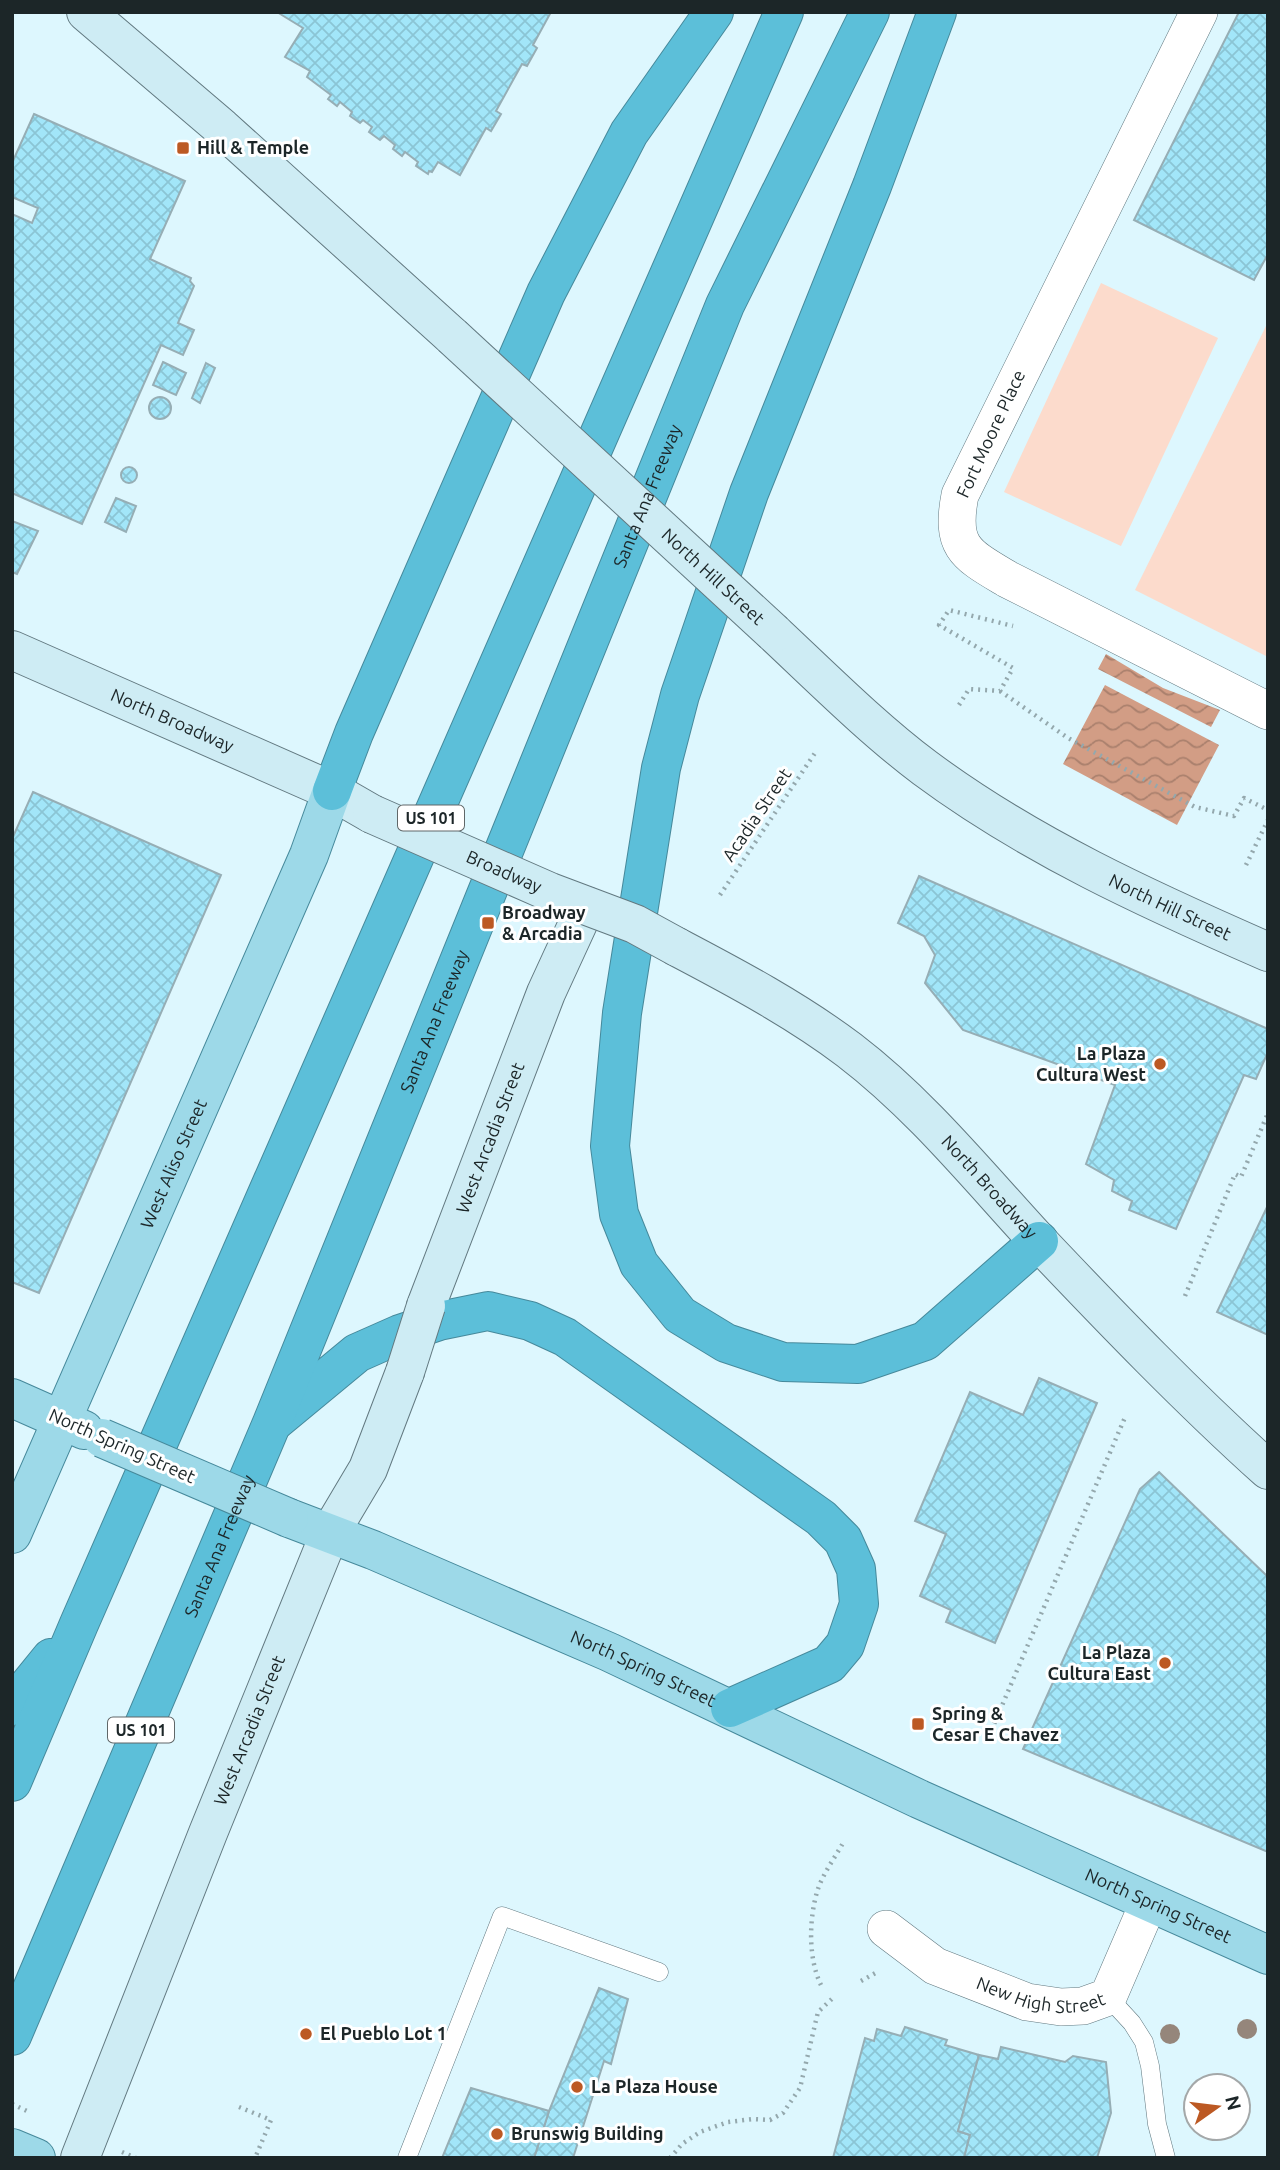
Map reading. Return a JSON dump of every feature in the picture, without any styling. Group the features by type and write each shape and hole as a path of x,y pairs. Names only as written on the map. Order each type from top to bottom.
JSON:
{"highway":[{"path":"332,791 354,733 547,293 629,133 714,12"},
{"name":"US 101","path":"12,1782 783,12"},
{"name":"Santa Ana Freeway","path":"12,2036 271,1423 724,305 870,12"},
{"path":"937,12 872,186 749,494 680,695 661,768 622,1013 610,1146 619,1214 639,1264 655,1284 680,1315 726,1343 783,1362 858,1364 925,1341 1039,1241"},
{"path":"271,1423 358,1353 400,1334 439,1321 488,1311 530,1321 565,1336 821,1518 844,1540 856,1569 859,1604 845,1645 829,1664 730,1708"},
{"path":"12,1706 79,1624"}],"main road":[{"name":"North Hill Street","path":"86,12 222,128 452,335 840,694 925,768 1055,851 1143,897 1268,952"},
{"name":"North Broadway","path":"12,650 332,791"},
{"name":"Broadway","path":"332,791 372,814 586,906 642,927 677,947"},
{"name":"West Aliso Street","path":"12,1534 309,855 332,791"},
{"name":"West Arcadia Street","path":"80,2158 330,1533 368,1469 431,1296 552,982 586,906"},
{"name":"North Broadway","path":"677,947 746,983 849,1050 914,1107 968,1161 1039,1241 1213,1420 1268,1470"},
{"name":"North Spring Street","path":"12,1398 289,1518 609,1651 919,1799 1268,1955"},
{"path":"12,2148 35,2157"}],"street":[{"name":"Fort Moore Place","path":"1199,12 960,495 956,517 960,544 971,557 1007,579 1268,711"},
{"name":"New High Street","path":"886,1929 935,1966 1027,2002 1061,2007 1083,2006 1108,1997 1149,1902"}],"lane":[{"path":"407,2158 502,1916 659,1972"},
{"path":"1108,1997 1132,2023 1144,2042 1150,2066 1157,2124 1166,2158"}],"path":[{"path":"949,610 939,625 1013,667 1000,691"},
{"path":"959,705 969,689 1000,691 1068,738 1195,807 1234,816 1244,798 1268,810"},
{"name":"Acadia Street","path":"720,895 817,750"},
{"path":"1246,865 1268,820"},
{"path":"1185,1296 1235,1174 1241,1177 1268,1113"},
{"path":"986,1743 1126,1415"},
{"path":"821,1985 812,1948 812,1918 821,1882 842,1843"},
{"path":"670,2158 682,2144 701,2132 727,2122 770,2120 783,2113 800,2088 818,2012 835,1996"},
{"path":"239,2107 271,2120 255,2158"}],"shaded area":[{"path":"1101,283 1218,338 1121,546 1004,492"},
{"path":"1268,322 1268,657 1135,590"}],"water":[{"path":"1106,654 1163,688 1220,710 1211,727 1098,669"},
{"path":"1105,685 1219,745 1177,825 1063,764"}],"building":[{"path":"277,12 551,12 533,45 537,48 527,66 522,64 496,111 501,114 491,131 486,128 460,175 438,162 428,174 416,166 418,162 405,152 402,156 393,149 395,145 384,136 380,140 369,132 372,127 363,120 360,123 350,116 352,112 340,102 337,106 328,99 331,95 307,77 310,71 285,57 303,28"},
{"path":"1239,12 1268,12 1268,254 1254,280 1134,220"},
{"path":"34,114 185,181 150,259 191,278 194,286 178,323 194,330 183,355 161,345 82,524 12,493 12,214 32,223 38,208 12,197 12,163"},
{"path":"163,362 186,373 176,395 153,385"},
{"path":"206,363 215,368 200,403 192,398"},
{"path":"156,397 164,397 171,404 171,412 164,419 156,419 149,412 149,404"},
{"path":"126,467 132,467 137,475 135,481 126,483 121,478 121,472"},
{"path":"116,498 136,506 126,532 105,522"},
{"path":"12,521 38,531 17,574 12,572"},
{"path":"33,792 221,875 39,1293 12,1282 12,839"},
{"name":"La Plaza Cultura West","path":"919,876 1268,1029 1268,1052 1256,1079 1244,1075 1176,1229 1129,1210 1132,1201 1112,1191 1114,1180 1086,1164 1115,1085 963,1030 925,983 935,955 924,936 898,923"},
{"path":"1268,1205 1268,1335 1217,1312"},
{"name":"La Plaza Cultura East","path":"1039,1378 1097,1403 995,1643 946,1622 951,1610 920,1596 946,1534 915,1521 970,1392 1023,1415"},
{"name":"La Plaza Cultura East","path":"1159,1472 1268,1577 1268,1852 1023,1749 1140,1489"},
{"name":"La Plaza House","path":"599,1988 628,1999 611,2064 604,2061 573,2158 534,2158 549,2111"},
{"path":"905,2027 947,2040 945,2045 979,2055 958,2131 970,2135 964,2158 833,2158 865,2038 874,2041 877,2029 901,2036"},
{"path":"1001,2047 1065,2062 1073,2056 1106,2062 1111,2113 1097,2158 964,2158 970,2135 958,2131 979,2055 998,2059"},
{"name":"Brunswig Building","path":"471,2088 549,2111 534,2158 442,2158"}],"place":[{"name":"Hill & Temple","path":"183,148"},
{"name":"Broadway & Arcadia","path":"488,923"},
{"name":"La Plaza Cultura West","path":"1160,1064"},
{"name":"La Plaza Cultura East","path":"1165,1663"},
{"name":"Spring & Cesar E Chavez","path":"918,1724"},
{"name":"El Pueblo Lot 1","path":"306,2034"},
{"name":"La Plaza House","path":"577,2087"},
{"name":"Brunswig Building","path":"497,2134"}]}
